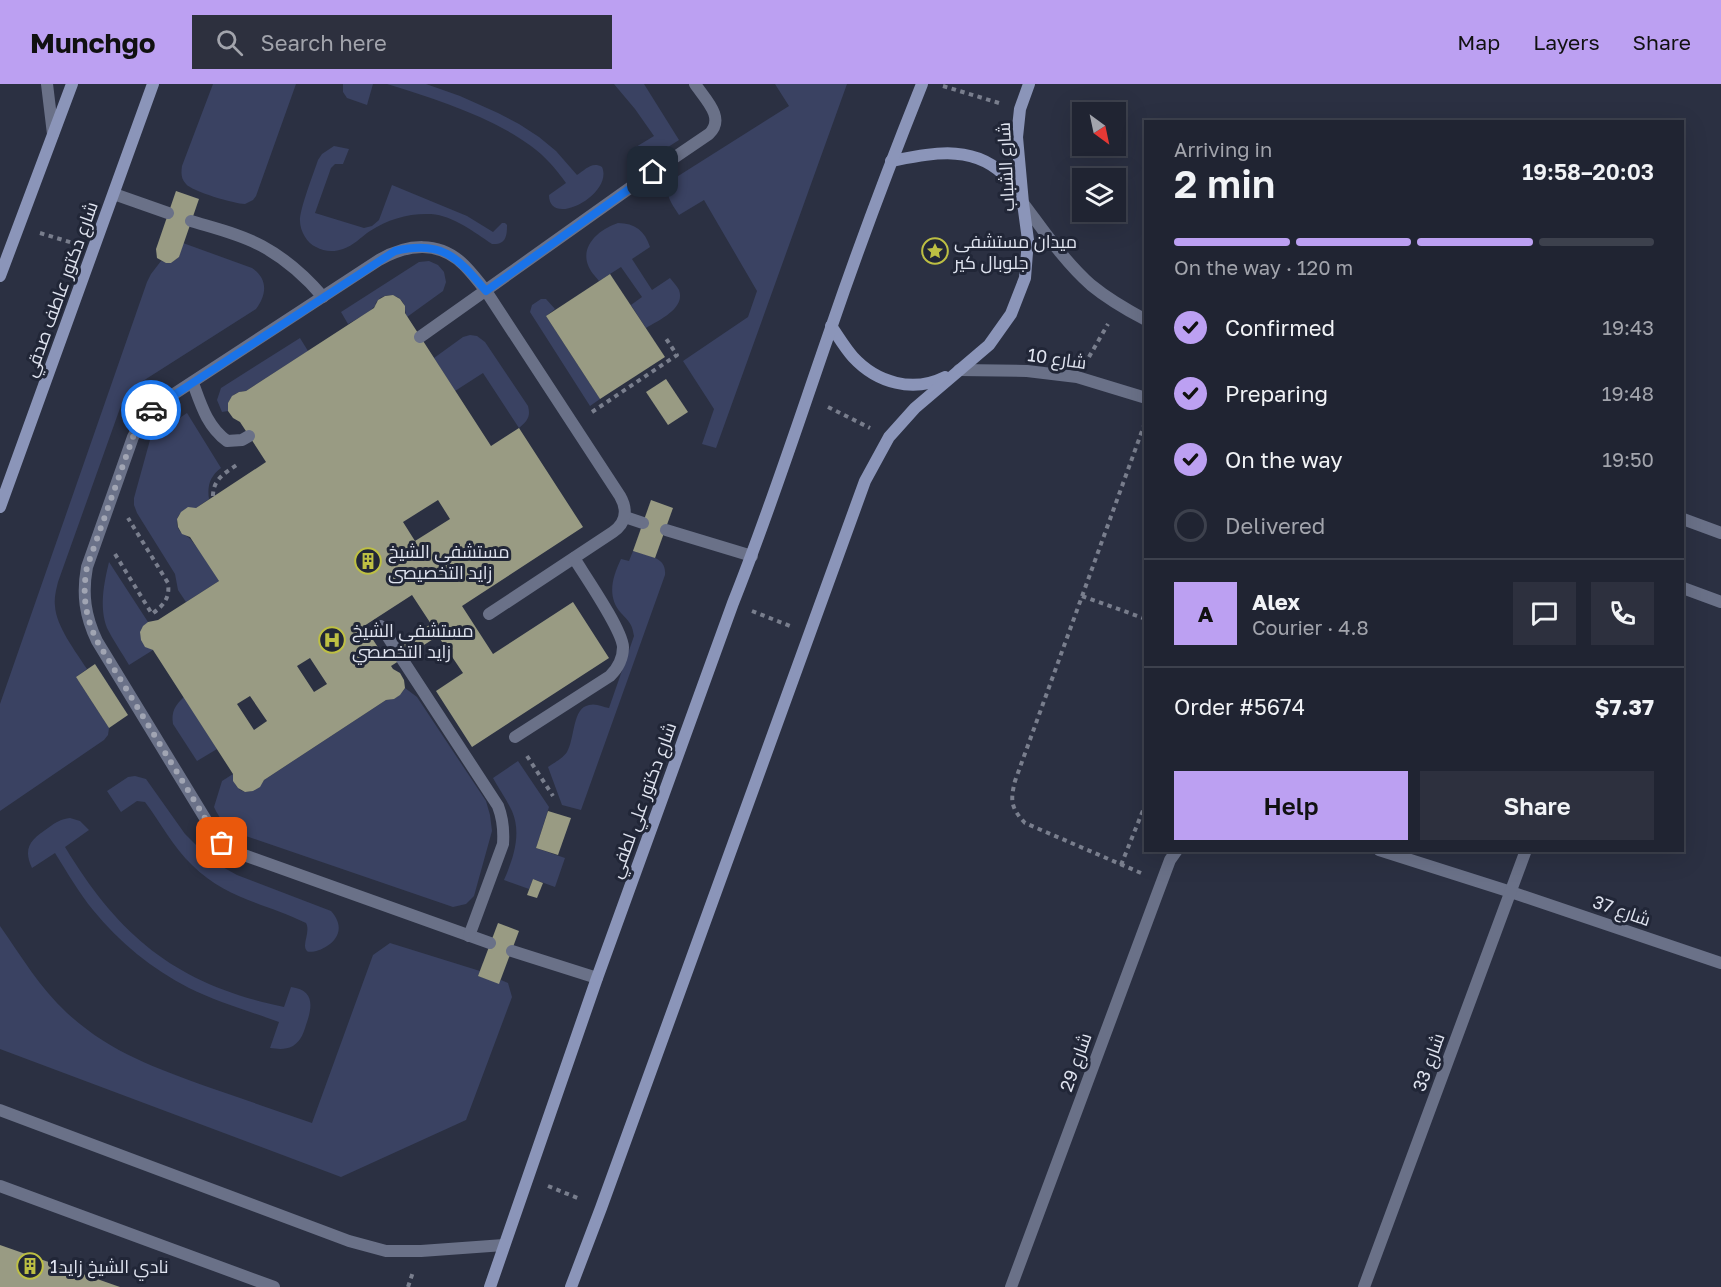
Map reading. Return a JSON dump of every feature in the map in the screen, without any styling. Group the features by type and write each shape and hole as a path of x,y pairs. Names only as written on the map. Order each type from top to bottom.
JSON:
{"street":[{"path":"47,84 52,134"},
{"path":"0,276 72,84"},
{"name":"شارع دكتور عاطف صدقي","path":"0,507 153,84"},
{"path":"420,337 713,130 716,124 714,112 695,84"},
{"path":"922,84 891,161 831,326 853,357 876,376 904,385 933,383 959,370"},
{"name":"شارع الشباب","path":"959,370 989,345 1011,314 1024,278 1029,240 1017,137 1020,109 1029,84"},
{"path":"891,161 935,153 962,153 988,162 1009,180 1054,246 1091,285 1119,306 1144,319"},
{"path":"114,194 168,213"},
{"path":"191,221 261,245 294,268 323,297"},
{"path":"489,614 618,528 625,517 624,502 486,291 463,263 448,253 431,248 412,247 395,251 154,407 142,421 133,437 87,567 85,582 86,613 97,641 222,843 240,854 490,943"},
{"name":"شارع دكتور علي لطفي","path":"490,1287 597,978 752,556 831,326"},
{"path":"571,1287 865,481 889,437 915,408 959,370"},
{"name":"شارع 10","path":"959,370 1027,370 1077,377 1144,397"},
{"path":"192,383 204,413 215,431 227,441 242,440 249,436"},
{"path":"625,517 643,523"},
{"path":"1684,519 1721,533"},
{"path":"666,530 752,556"},
{"path":"515,737 610,676 616,670 622,655 623,646 618,631 574,558"},
{"path":"1684,588 1721,602"},
{"path":"381,626 395,648"},
{"path":"402,659 498,806 502,818 503,844 469,936"},
{"name":"شارع 29","path":"1011,1287 1162,882 1176,852"},
{"path":"1385,852 1511,892"},
{"name":"شارع 33","path":"1364,1287 1525,852"},
{"name":"شارع 37","path":"1511,892 1721,963"},
{"path":"512,951 597,978"},
{"path":"0,1110 350,1241 386,1251 504,1245"},
{"path":"0,1186 274,1287"}],"path":[{"path":"937,84 1020,109"},
{"path":"18,225 93,250"},
{"path":"1077,377 1119,306"},
{"path":"574,425 677,355 665,337"},
{"path":"807,397 889,437"},
{"path":"1144,426 1011,796 1014,812 1025,823 1162,882"},
{"path":"213,496 218,478 240,462 227,441"},
{"path":"100,530 152,614 162,606 168,595 168,583 113,494"},
{"path":"1082,596 1144,618"},
{"path":"733,603 810,634"},
{"path":"515,737 553,796"},
{"path":"1121,865 1144,808"},
{"path":"528,1178 601,1208"}],"shaded area":[{"path":"213,84 296,84 256,196 245,204 223,200 196,190 186,184 182,178 182,166"},
{"path":"343,84 373,84 367,105 347,98 343,92"},
{"path":"387,84 426,84 498,113 539,137 556,151 577,175 595,165 602,167 603,177 599,188 580,204 559,209 552,205 549,195 566,183 550,163 531,146 480,117"},
{"path":"614,84 644,84 679,140 640,165 631,150 654,136"},
{"path":"775,84 847,84 716,448 702,444 714,409 683,361 748,317 757,291 704,200 679,215 670,201 668,192 675,178 789,106"},
{"path":"334,146 349,149 343,164 335,164 331,168 315,213 364,228 372,226 379,220 392,185 467,216 493,232 505,223 507,233 505,239 500,243 492,244 456,221 439,215 423,214 384,223 350,246 340,250 319,249 307,240 300,225 300,216 318,160 322,154"},
{"path":"618,223 634,226 648,241 650,247 632,259 652,290 670,278 679,290 680,297 675,309 646,328 631,305 642,297 621,267 599,281 588,265 587,250 594,238 605,229"},
{"path":"183,243 252,268 261,277 264,292 256,309 135,386 124,397 58,582 55,600 59,622 87,669 76,677 109,728 108,735 0,811 0,704 147,282 161,261 171,263 179,257"},
{"path":"429,261 438,265 444,272 446,282 443,291 407,317 403,303 398,297 383,297 364,315 348,324 341,312 419,262"},
{"path":"541,299 546,299 555,309 546,316 600,399 590,406 530,312 532,305"},
{"path":"477,336 485,342 528,406 528,418 519,428 483,373 455,391 434,358 463,337"},
{"path":"300,338 308,351 246,391 235,394 230,399 228,411 222,412 217,400 221,388"},
{"path":"187,413 221,468 210,482 209,499 196,508 184,510 177,519 179,530 196,546 219,581 186,602 178,590 175,574 137,513 134,498 150,440"},
{"path":"633,551 659,560 665,569 665,575 581,810 562,805 548,767 567,752 577,718 584,707 594,704 609,708 634,636 630,623 616,606 612,586 621,559 629,561"},
{"path":"109,562 148,622 142,630 141,638 153,650 129,665 109,633 103,612 105,578"},
{"path":"405,688 417,697 486,801 490,815 492,831 474,896 466,904 453,907 240,834 221,820 214,807 222,781 233,774 237,787 241,790 245,792 255,789 264,780 386,700 397,697"},
{"path":"184,697 217,749 197,761 173,724 174,709"},
{"path":"518,761 549,807 536,848 565,858 555,887 533,879 529,889 504,880 513,855 516,829 512,811 493,778"},
{"path":"128,777 146,779 185,834 219,865 237,875 331,911 339,930 336,937 324,948 307,951 305,948 306,923 218,886 179,851 145,802 137,801 121,812 107,791"},
{"path":"70,818 80,821 89,830 65,847 108,907 155,953 213,986 246,998 284,1007 291,987 304,991 310,999 309,1015 299,1041 284,1049 270,1048 279,1022 189,988 137,954 93,910 55,853 32,868 28,849 33,840 56,822"},
{"path":"0,926 48,993 67,1013 100,1039 134,1058 169,1073 312,1123 373,955 390,943 480,971 478,976 499,983 501,980 508,983 512,997 466,1120 341,1177 0,1049"}],"building":[{"path":"176,191 199,199 179,257 171,263 166,263 157,258 156,249"},
{"path":"610,274 665,357 600,399 546,316"},
{"name":"مستشفى الشيخ زايد التخصيصى","path":"393,295 405,306 405,313 491,446 519,428 583,527 462,606 493,654 573,602 609,658 472,747 436,691 463,673 438,636 391,666 400,673 404,680 405,688 400,695 386,700 264,780 260,787 245,792 233,781 233,774 153,650 145,647 140,632 148,622 158,620 219,581 190,537 182,534 178,527 177,519 181,512 188,507 196,508 266,462 240,422 228,411 228,403 232,396 246,391 374,308 378,300","holes":["438,500 450,519 415,541 403,522","412,595 431,624 383,655 364,626","310,658 327,684 314,692 297,666","250,696 267,721 254,730 237,704"]},
{"path":"666,379 688,412 668,425 646,392"},
{"path":"651,500 673,508 655,558 633,551"},
{"path":"95,664 128,715 109,728 76,677"},
{"path":"548,811 571,818 558,855 536,848"},
{"path":"533,879 543,883 537,898 527,895"},
{"path":"498,923 519,931 499,984 478,976"},
{"name":"نادي الشيخ زايد1","path":"0,1245 120,1287 0,1287"}],"way so far":[{"path":"151,410 138,426 133,437 87,567 84,597 86,613 97,641 222,843"}],"place":[{"name":"ميدان مستشفى جلوبال كير","path":"935,251"},
{"name":"مستشفى الشيخ زايد التخصيصى","path":"368,561"},
{"name":"مستشفى الشيخ زايد التخصصي","path":"332,640"},
{"name":"نادي الشيخ زايد1","path":"30,1266"}],"route":[{"path":"151,410 395,251 412,247 431,248 448,253 463,263 486,291 653,172"}]}
